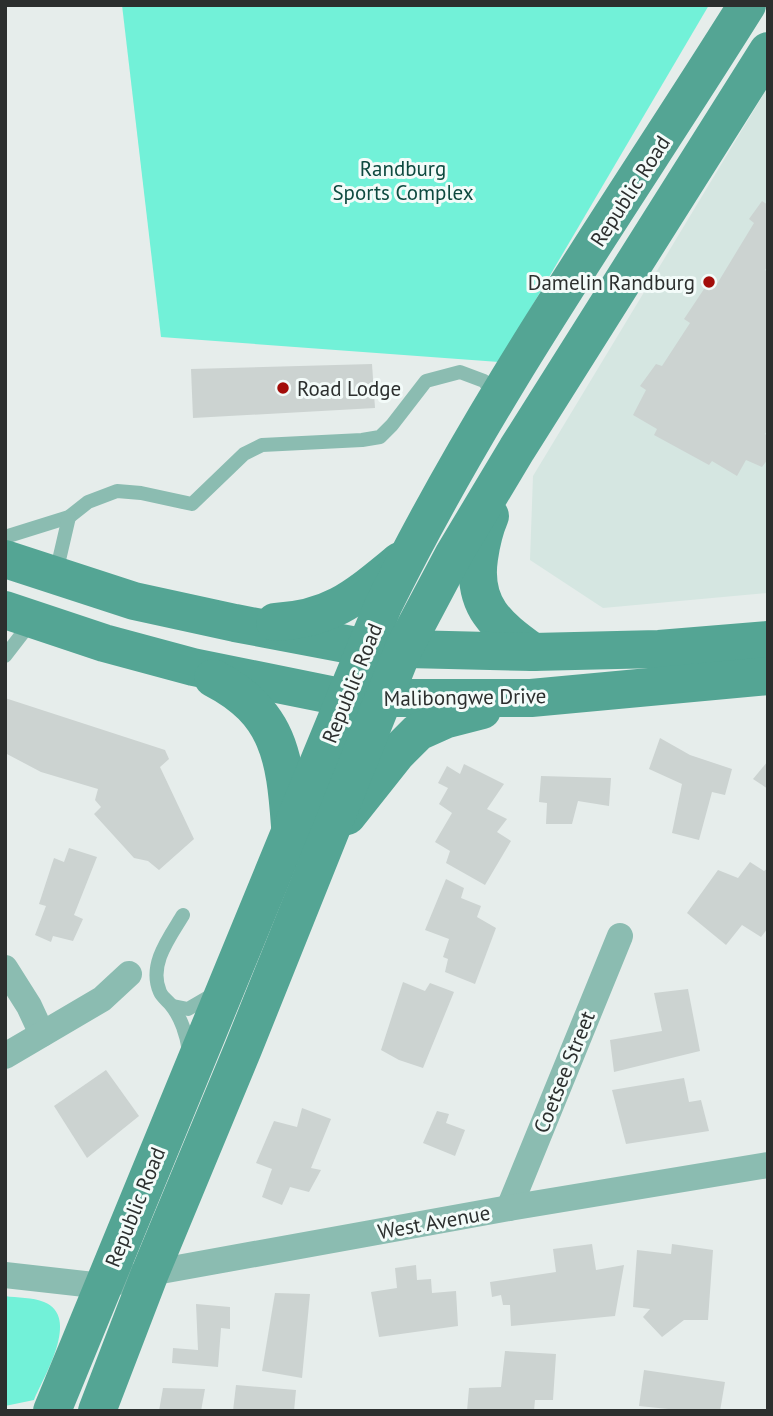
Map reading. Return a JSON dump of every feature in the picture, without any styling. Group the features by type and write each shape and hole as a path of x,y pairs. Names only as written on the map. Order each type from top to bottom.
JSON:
{"main road":[{"name":"Republic Road","path":"97,1411 150,1273 383,698 383,606 409,553 498,399 747,5"},
{"name":"Republic Road","path":"53,1402 346,698 454,554 517,449 768,51"},
{"path":"517,449 485,528 477,574 479,592 496,623 533,652"},
{"path":"234,623 290,621 317,615 351,600 409,553"},
{"path":"5,559 134,601 234,623 385,649 533,652 659,649 768,640"},
{"name":"Malibongwe Drive","path":"19,615 104,643 193,667 346,698 531,698 768,676"},
{"path":"193,667 231,687 265,719 280,750 287,781 291,830"},
{"path":"326,842 397,753 418,732 447,719 531,698"}],"street":[{"name":"Coetsee Street","path":"509,1208 620,936"},
{"path":"5,968 29,1006 42,1034"},
{"path":"5,1056 102,999 129,974"},
{"name":"West Avenue","path":"103,1286 150,1273 509,1208 768,1165"},
{"path":"5,1275 103,1286"}],"lane":[{"path":"5,537 69,517 88,502 117,491 141,493 192,504 244,454 262,446 380,437 426,381 460,372 484,382 498,399"},
{"path":"55,576 69,517"},
{"path":"5,656 19,615"},
{"path":"183,915 162,950 156,973 160,994 173,1006 188,1043 193,1070"},
{"path":"173,1006 188,1009 205,1001 229,980"}],"shaded area":[{"name":"Damelin Randburg","path":"768,87 768,593 603,608 530,560 533,476"}],"green space":[{"name":"Randburg Sports Complex","path":"122,5 709,5 499,362 161,337"},
{"path":"5,1296 44,1302 55,1310 60,1333 57,1348 34,1400 5,1406"}],"building":[{"path":"762,201 768,205 768,265 765,270 768,272 768,429 765,434 768,436 768,459 762,467 746,460 737,476 712,461 709,465 654,435 657,429 633,415 646,390 640,386 656,364 662,366 690,323 684,319 710,280 717,284 754,223 749,219"},
{"name":"Road Lodge","path":"372,364 375,408 193,418 191,369"},
{"path":"5,698 165,750 169,759 160,767 194,839 159,870 148,861 134,858 94,814 101,807 95,800 98,789 41,772 5,753"},
{"path":"660,738 690,755 732,769 725,795 712,792 699,840 672,833 682,784 649,769"},
{"path":"768,761 768,789 753,779"},
{"path":"464,764 504,784 487,809 507,819 497,832 511,841 485,885 446,863 450,851 435,842 452,813 439,804 448,788 438,783 447,766 460,774"},
{"path":"541,776 611,778 609,806 578,801 572,824 546,824 547,803 539,802"},
{"path":"69,848 97,857 74,915 83,919 73,941 53,936 51,942 35,935 46,906 39,904 54,858 64,862"},
{"path":"750,862 764,871 768,868 768,928 761,937 742,925 726,945 687,913 718,870 738,878"},
{"path":"446,879 464,888 461,898 481,906 477,917 496,928 475,984 445,972 448,959 443,957 449,939 425,930"},
{"path":"403,982 425,991 430,983 454,992 423,1068 399,1060 381,1050"},
{"path":"688,989 700,1051 614,1072 610,1040 662,1031 654,993"},
{"path":"106,1070 139,1116 87,1158 54,1106"},
{"path":"684,1078 689,1102 701,1100 709,1131 626,1144 612,1090"},
{"path":"302,1108 331,1119 311,1168 321,1170 309,1192 290,1187 282,1205 262,1197 272,1169 256,1163 274,1121 297,1127"},
{"path":"437,1111 449,1114 446,1123 465,1130 455,1156 423,1143"},
{"path":"592,1244 596,1270 624,1265 615,1316 511,1326 510,1305 503,1305 501,1295 492,1297 490,1282 556,1272 553,1249"},
{"path":"672,1244 713,1250 708,1320 684,1320 662,1337 643,1317 650,1309 633,1307 637,1250 671,1254"},
{"path":"416,1265 417,1280 431,1279 432,1293 456,1291 458,1326 379,1337 371,1292 397,1288 395,1268"},
{"path":"275,1293 310,1294 302,1378 262,1371"},
{"path":"196,1304 230,1307 230,1329 221,1328 218,1367 172,1363 173,1348 198,1350"},
{"path":"505,1351 556,1354 553,1400 535,1400 534,1411 467,1411 469,1388 501,1387"},
{"path":"644,1370 725,1382 720,1411 639,1406"},
{"path":"236,1385 296,1390 294,1411 233,1411"},
{"path":"163,1388 205,1389 201,1411 159,1411"}],"place":[{"name":"Damelin Randburg","path":"709,282"},
{"name":"Road Lodge","path":"283,388"}]}
